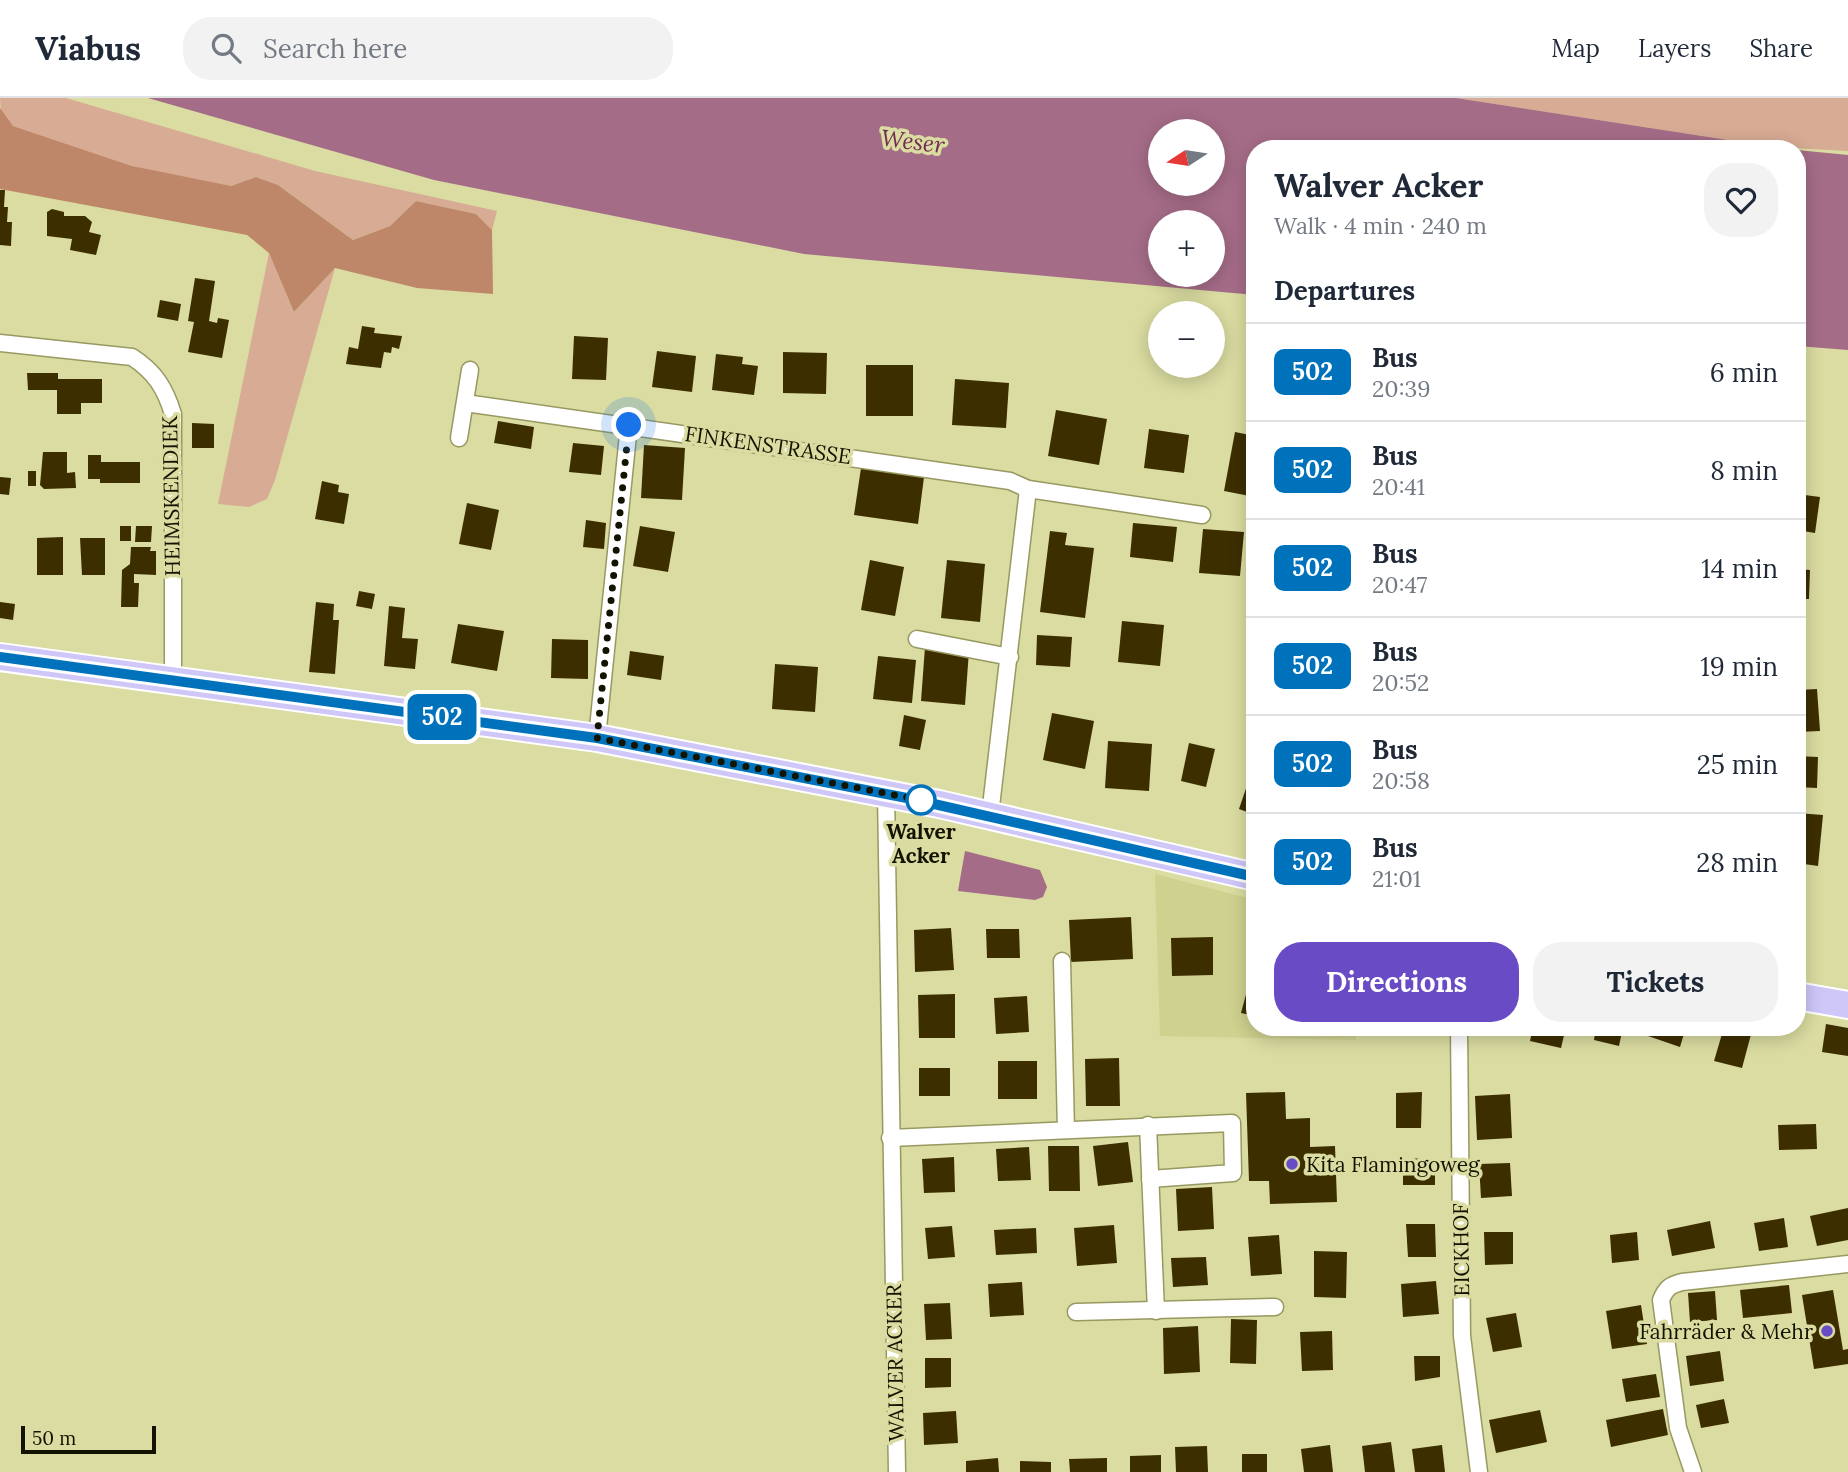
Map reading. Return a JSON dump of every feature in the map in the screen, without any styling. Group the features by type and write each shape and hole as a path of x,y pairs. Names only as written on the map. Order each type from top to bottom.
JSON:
{"main road":[{"path":"0,657 597,738 886,793 1246,875"},
{"path":"1806,998 1848,1005"}],"street":[{"name":"HEIMSKENDIEK","path":"8,344 132,358 148,368 165,389 173,414 173,681"},
{"path":"459,438 470,370"},
{"name":"FINKENSTRASSE","path":"465,403 1010,481 1028,489 1202,514"},
{"path":"597,738 629,425"},
{"path":"990,815 1028,489"},
{"path":"916,639 1010,657"},
{"name":"WALVER ACKER","path":"886,793 897,1472"},
{"path":"1062,961 1066,1130"},
{"name":"EICKHOF","path":"1459,1036 1462,1336 1479,1472"},
{"path":"890,1138 1232,1123 1234,1173 1150,1179"},
{"path":"1148,1125 1156,1311"},
{"path":"1693,1472 1678,1428 1661,1300 1665,1291 1671,1284 1682,1282 1848,1264"},
{"path":"1076,1312 1275,1307"}],"shaded area":[{"path":"0,98 66,98 315,171 497,211 492,230 476,214 416,201 390,226 353,240 278,185 256,177 231,186 198,182 132,166 13,126 1,112"},
{"path":"1456,98 1848,98 1848,151 1806,149 1806,140 1729,140"},
{"path":"0,108 13,126 132,166 231,186 256,177 278,185 353,240 390,226 416,201 476,214 492,230 493,294 417,288 335,268 294,312 269,253 247,235 0,189"},
{"path":"269,253 294,312 335,268 275,480 267,499 249,507 218,504"},
{"path":"1155,874 1246,898 1246,1036 1356,1036 1356,1040 1160,1036"}],"water":[{"name":"Weser","path":"148,98 1456,98 1729,140 1246,140 1246,294 1167,287 1225,287 1225,210 1148,210 1148,285 804,254 434,180"},
{"path":"1806,151 1848,155 1848,350 1806,347"},
{"path":"965,851 1040,870 1047,887 1043,897 1035,900 958,891"}],"building":[{"path":"0,190 5,190 7,222 12,222 11,246 0,245"},
{"path":"52,209 64,212 64,216 85,216 92,222 89,232 101,235 96,255 70,250 72,239 47,236 47,212"},
{"path":"195,278 215,281 209,321 217,323 218,318 229,320 222,358 188,352 194,322 188,321"},
{"path":"160,300 181,304 178,321 157,317"},
{"path":"362,326 375,328 374,333 402,336 399,349 392,347 391,353 384,352 381,368 346,364 349,347 358,349"},
{"path":"574,336 608,338 606,380 572,379"},
{"path":"657,351 696,356 692,392 652,387"},
{"path":"783,352 827,353 826,394 783,393"},
{"path":"716,354 743,357 742,364 758,366 754,395 712,390"},
{"path":"866,365 913,365 913,416 866,416"},
{"path":"27,373 58,373 58,379 102,379 102,403 81,403 81,414 57,414 57,390 28,390"},
{"path":"955,379 1009,383 1006,428 952,425"},
{"path":"1056,410 1107,419 1099,465 1048,456"},
{"path":"498,421 534,427 531,449 494,443"},
{"path":"192,423 214,424 214,448 192,448"},
{"path":"1149,429 1189,435 1184,473 1144,468"},
{"path":"1235,432 1246,434 1246,495 1224,491"},
{"path":"573,443 604,446 601,475 569,472"},
{"path":"644,445 685,448 682,500 641,498"},
{"path":"43,452 67,452 67,473 75,472 76,488 44,489 40,485"},
{"path":"88,455 101,455 101,462 140,462 140,483 100,483 100,479 88,479"},
{"path":"861,468 924,477 918,524 854,515"},
{"path":"28,471 36,471 36,486 28,486"},
{"path":"0,477 11,478 9,495 0,494"},
{"path":"322,481 339,485 338,492 349,494 344,524 315,519"},
{"path":"1806,495 1820,497 1815,533 1806,532"},
{"path":"467,503 499,510 491,550 459,544"},
{"path":"586,520 606,523 604,549 583,547"},
{"path":"1133,523 1177,527 1173,562 1130,557"},
{"path":"120,526 131,526 131,541 120,541"},
{"path":"136,526 152,526 151,542 135,542"},
{"path":"640,526 675,532 668,572 633,566"},
{"path":"1203,529 1244,532 1240,576 1199,573"},
{"path":"1050,531 1067,533 1065,545 1094,548 1085,618 1040,612"},
{"path":"63,537 63,575 37,575 37,538"},
{"path":"80,538 105,538 105,575 82,575"},
{"path":"131,547 151,547 150,551 156,551 156,575 134,574 134,583 139,583 138,607 121,607 122,570 130,564"},
{"path":"870,560 904,567 895,616 861,610"},
{"path":"947,560 985,564 980,622 941,618"},
{"path":"1806,570 1810,570 1809,599 1806,599"},
{"path":"359,591 375,594 372,609 356,606"},
{"path":"0,602 15,604 13,620 0,618"},
{"path":"316,602 334,604 333,620 339,620 335,674 309,672"},
{"path":"389,606 405,608 402,638 418,639 415,669 384,666"},
{"path":"1122,621 1164,625 1160,666 1118,662"},
{"path":"458,624 504,631 497,671 451,663"},
{"path":"1037,635 1072,637 1070,667 1036,665"},
{"path":"552,639 588,640 588,679 551,678"},
{"path":"925,647 969,651 965,705 921,701"},
{"path":"630,651 664,656 661,680 627,675"},
{"path":"878,656 916,660 912,703 873,699"},
{"path":"775,664 818,667 815,712 772,709"},
{"path":"1817,689 1820,731 1806,732 1806,690"},
{"path":"1052,713 1094,721 1085,769 1043,760"},
{"path":"904,715 926,720 920,750 899,746"},
{"path":"1108,741 1152,744 1149,791 1105,788"},
{"path":"1189,743 1215,749 1206,787 1181,781"},
{"path":"1806,756 1818,757 1817,788 1806,787"},
{"path":"1246,788 1246,812 1239,809"},
{"path":"1806,814 1823,815 1818,866 1806,864"},
{"path":"1131,917 1133,959 1071,962 1069,920"},
{"path":"951,928 954,970 915,972 914,930"},
{"path":"986,929 1019,929 1020,958 987,958"},
{"path":"1213,937 1213,975 1172,976 1171,938"},
{"path":"955,994 955,1038 919,1038 918,995"},
{"path":"1246,994 1246,1014 1241,1013"},
{"path":"1027,996 1029,1032 996,1034 994,998"},
{"path":"1826,1024 1848,1028 1848,1056 1822,1052"},
{"path":"1531,1036 1564,1036 1561,1048 1530,1041"},
{"path":"1595,1036 1621,1036 1619,1046 1594,1040"},
{"path":"1648,1036 1683,1036 1680,1047"},
{"path":"1721,1036 1751,1036 1742,1068 1714,1061"},
{"path":"1119,1058 1120,1106 1086,1106 1085,1059"},
{"path":"998,1061 1037,1061 1037,1099 998,1099"},
{"path":"919,1068 950,1068 950,1096 919,1096"},
{"name":"Kita Flamingoweg","path":"1285,1092 1286,1119 1310,1118 1310,1147 1335,1146 1337,1202 1270,1204 1269,1181 1249,1181 1246,1093"},
{"path":"1422,1092 1421,1128 1396,1128 1396,1093"},
{"path":"1510,1094 1512,1138 1477,1140 1475,1096"},
{"path":"1816,1124 1817,1149 1779,1150 1778,1125"},
{"path":"1128,1142 1133,1182 1098,1186 1093,1146"},
{"path":"1048,1146 1079,1146 1080,1191 1049,1191"},
{"path":"1029,1147 1031,1180 998,1181 996,1149"},
{"path":"954,1157 955,1192 924,1193 922,1159"},
{"path":"1435,1158 1435,1185 1403,1185 1403,1159"},
{"path":"1510,1163 1512,1196 1481,1198 1479,1164"},
{"path":"1212,1187 1214,1229 1178,1231 1176,1189"},
{"path":"1848,1208 1848,1240 1817,1246 1810,1216"},
{"path":"1784,1218 1788,1247 1759,1251 1754,1223"},
{"path":"1710,1221 1715,1248 1672,1256 1667,1230"},
{"path":"1406,1224 1435,1224 1436,1257 1408,1257"},
{"path":"1114,1225 1117,1263 1077,1266 1074,1228"},
{"path":"952,1226 955,1257 928,1259 925,1228"},
{"path":"1036,1228 1037,1253 996,1255 994,1230"},
{"path":"1484,1232 1513,1232 1513,1264 1485,1265"},
{"path":"1637,1232 1639,1260 1612,1263 1610,1235"},
{"path":"1279,1235 1282,1274 1251,1276 1248,1237"},
{"path":"1314,1251 1347,1252 1346,1298 1314,1297"},
{"path":"1206,1257 1208,1285 1173,1287 1171,1258"},
{"path":"1436,1281 1439,1314 1403,1317 1401,1284"},
{"path":"1022,1282 1024,1315 990,1317 988,1284"},
{"path":"1789,1285 1792,1313 1743,1318 1740,1290"},
{"path":"1833,1290 1843,1350 1848,1349 1848,1364 1814,1369 1802,1295"},
{"path":"1715,1291 1717,1320 1690,1322 1688,1293"},
{"path":"950,1303 952,1339 926,1340 924,1304"},
{"path":"1641,1305 1647,1344 1612,1349 1606,1311"},
{"path":"1516,1313 1522,1347 1493,1352 1486,1318"},
{"path":"1231,1319 1257,1320 1256,1364 1230,1363"},
{"path":"1198,1326 1200,1372 1164,1374 1163,1328"},
{"path":"1332,1331 1333,1370 1302,1371 1300,1332"},
{"path":"1720,1351 1724,1381 1690,1386 1686,1356"},
{"path":"1414,1356 1440,1356 1440,1377 1415,1381"},
{"path":"925,1358 951,1358 951,1387 925,1388"},
{"path":"1656,1374 1660,1397 1626,1402 1622,1379"},
{"path":"1724,1399 1729,1423 1701,1428 1696,1405"},
{"path":"1663,1409 1668,1435 1611,1447 1606,1420"},
{"path":"1540,1410 1547,1442 1496,1453 1489,1420"},
{"path":"956,1411 958,1443 924,1445 923,1413"},
{"path":"1391,1442 1395,1472 1365,1472 1362,1446"},
{"path":"1330,1445 1333,1472 1304,1472 1301,1449"},
{"path":"1442,1445 1445,1472 1415,1472 1412,1449"},
{"path":"1207,1446 1208,1472 1176,1472 1175,1447"},
{"path":"1242,1454 1267,1454 1267,1472 1242,1472"},
{"path":"1161,1455 1161,1472 1130,1472 1130,1456"},
{"path":"998,1458 999,1472 966,1472 966,1461"},
{"path":"1107,1458 1107,1472 1070,1472 1069,1459"},
{"path":"1020,1461 1051,1462 1051,1472 1020,1472"}],"bus line":[{"name":"502","path":"0,657 597,738 759,768 1060,830 1246,875"}],"place":[{"name":"Walver Acker","path":"921,800"},
{"name":"Kita Flamingoweg","path":"1292,1164"},
{"name":"Fahrräder & Mehr","path":"1827,1331"}],"route":[{"path":"629,425 597,738 921,800"}]}
